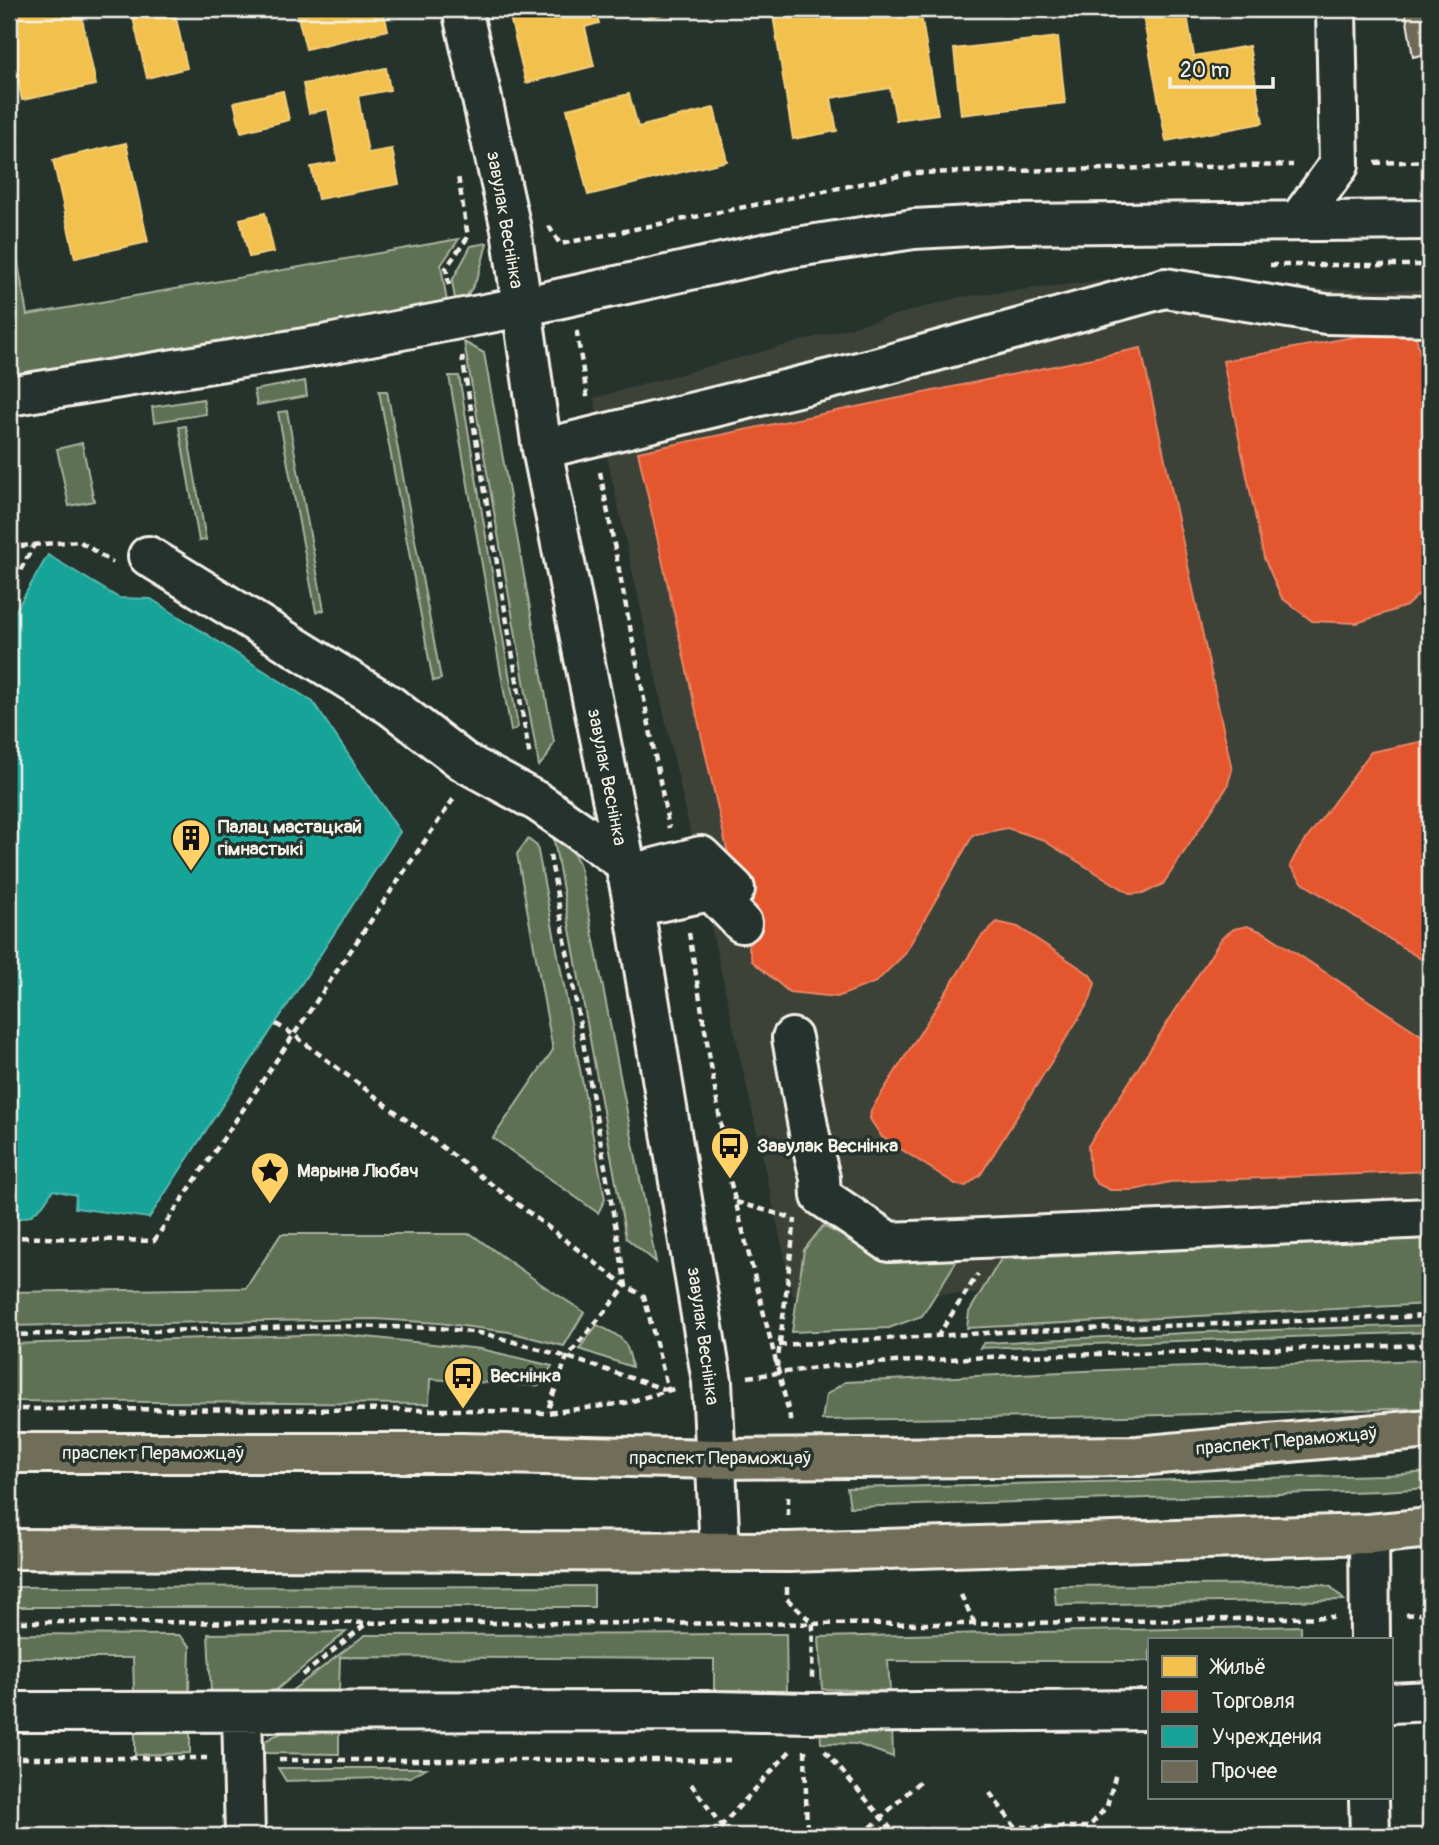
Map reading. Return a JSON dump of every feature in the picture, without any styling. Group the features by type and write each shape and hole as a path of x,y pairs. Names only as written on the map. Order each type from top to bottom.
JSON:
{"main road":[{"name":"праспект Пераможцаў","path":"9,1453 462,1453 717,1460 1138,1456 1430,1429"},
{"path":"9,1549 788,1552 1369,1534 1430,1528"}],"street":[{"name":"завулак Веснінка","path":"461,9 510,229 542,449 628,881 707,1349 712,1382 720,1551"},
{"path":"1298,220 1339,165 1336,9"},
{"path":"9,396 323,345 521,307 790,248 914,229 1024,224 1430,220"},
{"path":"542,449 875,368 1165,288 1326,314 1430,316"},
{"path":"131,560 391,706 464,762 538,802 628,881 711,891 738,906"},
{"path":"792,1038 808,1132 820,1178 821,1196 889,1242 1430,1218"},
{"path":"1369,1534 1370,1628"},
{"path":"1394,1703 1430,1701"},
{"path":"9,1712 810,1713 1148,1710"},
{"path":"245,1836 244,1760 250,1712"},
{"path":"1369,1800 1370,1836"}],"path":[{"path":"560,244 914,173 1430,161"},
{"path":"458,170 468,237 446,268 538,802 548,839 626,1286 567,1357 547,1413"},
{"path":"1268,265 1430,265"},
{"path":"577,333 590,330"},
{"path":"9,547 79,541 131,560"},
{"path":"9,591 34,545"},
{"path":"9,1237 154,1241 458,792"},
{"path":"276,1024 644,1297 668,1390"},
{"path":"795,1218 777,1371 790,1417 787,1599 813,1623 810,1713 805,1750 807,1836"},
{"path":"779,1345 1003,1332 1430,1316"},
{"path":"9,1335 337,1326 440,1328 486,1334 668,1390"},
{"path":"747,1377 777,1371 851,1364 988,1357 1430,1345"},
{"path":"9,1409 463,1410 547,1413 625,1403 668,1390"},
{"path":"961,1595 975,1624"},
{"path":"9,1622 813,1623 1370,1628 1430,1613"},
{"path":"250,1712 368,1622"},
{"path":"712,1836 793,1749"},
{"path":"825,1751 897,1836"},
{"path":"9,1758 734,1760"},
{"path":"990,1793 1015,1827 1089,1827 1107,1806 1116,1773"},
{"path":"862,1836 920,1780"},
{"path":"691,1784 729,1836"},
{"path":"1048,1826 1048,1836"}],"shaded area":[{"path":"1159,274 1324,289 1430,290 1430,1290 793,1295 594,398 961,297"}],"green space":[{"path":"9,226 12,228 27,315 459,239 441,265 447,302 322,329 9,379"},
{"path":"487,243 473,286 456,305 452,281 471,246"},
{"path":"464,342 484,353 554,742 539,766"},
{"path":"449,376 459,376 518,727 511,731"},
{"path":"305,381 307,396 257,405 254,390"},
{"path":"379,391 387,391 441,679 433,681"},
{"path":"203,399 206,414 154,422 152,407"},
{"path":"287,411 324,610 316,612 278,412"},
{"path":"186,426 206,540 199,541 179,427"},
{"path":"82,443 94,501 69,506 57,449"},
{"path":"553,835 564,838 579,863 656,1262 626,1238"},
{"path":"528,839 537,846 605,1199 598,1213 493,1138 553,1050 517,854"},
{"path":"823,1226 892,1261 959,1257 922,1316 889,1328 792,1332 804,1250"},
{"path":"281,1234 471,1234 584,1312 564,1346 509,1332 439,1323 374,1319 9,1326 9,1292 246,1288"},
{"path":"1430,1238 1430,1304 967,1328 969,1312 1001,1259"},
{"path":"597,1325 622,1340 628,1350 632,1367 579,1349"},
{"path":"1430,1325 1430,1332 980,1348 984,1343"},
{"path":"337,1334 481,1349 552,1366 539,1386 430,1379 429,1404 9,1401 9,1344"},
{"path":"1430,1360 1430,1408 822,1420 826,1395 845,1382 1128,1369"},
{"path":"1430,1472 1430,1488 1382,1491 850,1507 847,1488 1385,1475"},
{"path":"1318,1584 1331,1587 1344,1600 1056,1605 1054,1586"},
{"path":"594,1586 594,1607 9,1607 9,1587"},
{"path":"1301,1626 1301,1638 1148,1638 1148,1661 888,1661 890,1691 822,1689 819,1637"},
{"path":"346,1632 275,1691 211,1692 208,1634"},
{"path":"9,1634 179,1635 190,1646 189,1693 134,1692 133,1658 9,1658"},
{"path":"786,1634 787,1691 714,1690 714,1659 340,1657 339,1691 290,1692 365,1635"},
{"path":"892,1725 893,1757 857,1744 821,1743 820,1726"},
{"path":"135,1726 190,1727 190,1753 135,1755"},
{"path":"339,1727 339,1754 259,1753 260,1745 277,1734"},
{"path":"278,1768 426,1768 410,1777 286,1781"}],"building: Жильё":[{"path":"23,9 80,9 96,85 22,100 9,35 9,12"},
{"path":"131,9 174,9 187,68 147,78"},
{"path":"296,9 383,9 388,30 306,49"},
{"path":"508,9 595,9 599,23 585,27 594,66 526,83"},
{"path":"647,9 680,9 681,11 649,17"},
{"path":"772,9 816,9 818,20 877,9 920,9 938,114 896,120 890,88 831,98 837,131 793,139"},
{"path":"1186,9 1194,56 1249,46 1263,123 1166,141 1143,16"},
{"path":"1058,37 1065,103 961,115 954,49"},
{"path":"386,68 390,90 358,96 368,153 392,149 399,184 318,199 311,167 338,162 328,109 309,113 303,84"},
{"path":"283,91 289,120 241,132 234,102"},
{"path":"629,94 638,127 714,108 727,161 588,195 567,109"},
{"path":"126,143 148,242 75,258 53,160"},
{"path":"265,213 274,252 249,257 240,219"}],"building: Торговля":[{"path":"1414,326 1430,402 1430,584 1406,606 1357,623 1312,621 1282,598 1264,558 1223,361"},
{"path":"1141,348 1232,770 1227,787 1163,884 1145,893 1131,894 1041,839 1007,828 973,835 904,955 876,982 837,997 789,992 752,961 638,452"},
{"path":"1430,740 1430,965 1303,883 1290,866 1297,852 1371,752"},
{"path":"997,922 1018,927 1082,969 1095,983 1090,1000 981,1174 966,1186 957,1185 882,1137 870,1119 871,1110 981,937"},
{"path":"1247,926 1265,933 1430,1041 1430,1171 1170,1182 1134,1190 1110,1190 1096,1183 1090,1172 1088,1146 1222,938 1234,929"}],"building: Учреждения":[{"name":"Палац мастацкай гімнастыкі","path":"48,555 119,598 151,599 313,702 400,832 149,1218 75,1208 76,1195 53,1190 43,1205 30,1216 9,1221 9,622"}],"building: Прочее":[{"path":"1405,9 1430,9 1430,53 1413,57"}],"place":[{"name":"Палац мастацкай гімнастыкі","path":"191,872"},
{"name":"Завулак Веснінка","path":"730,1180"},
{"name":"Марына Любач","path":"270,1205"},
{"name":"Веснінка","path":"463,1410"}]}
